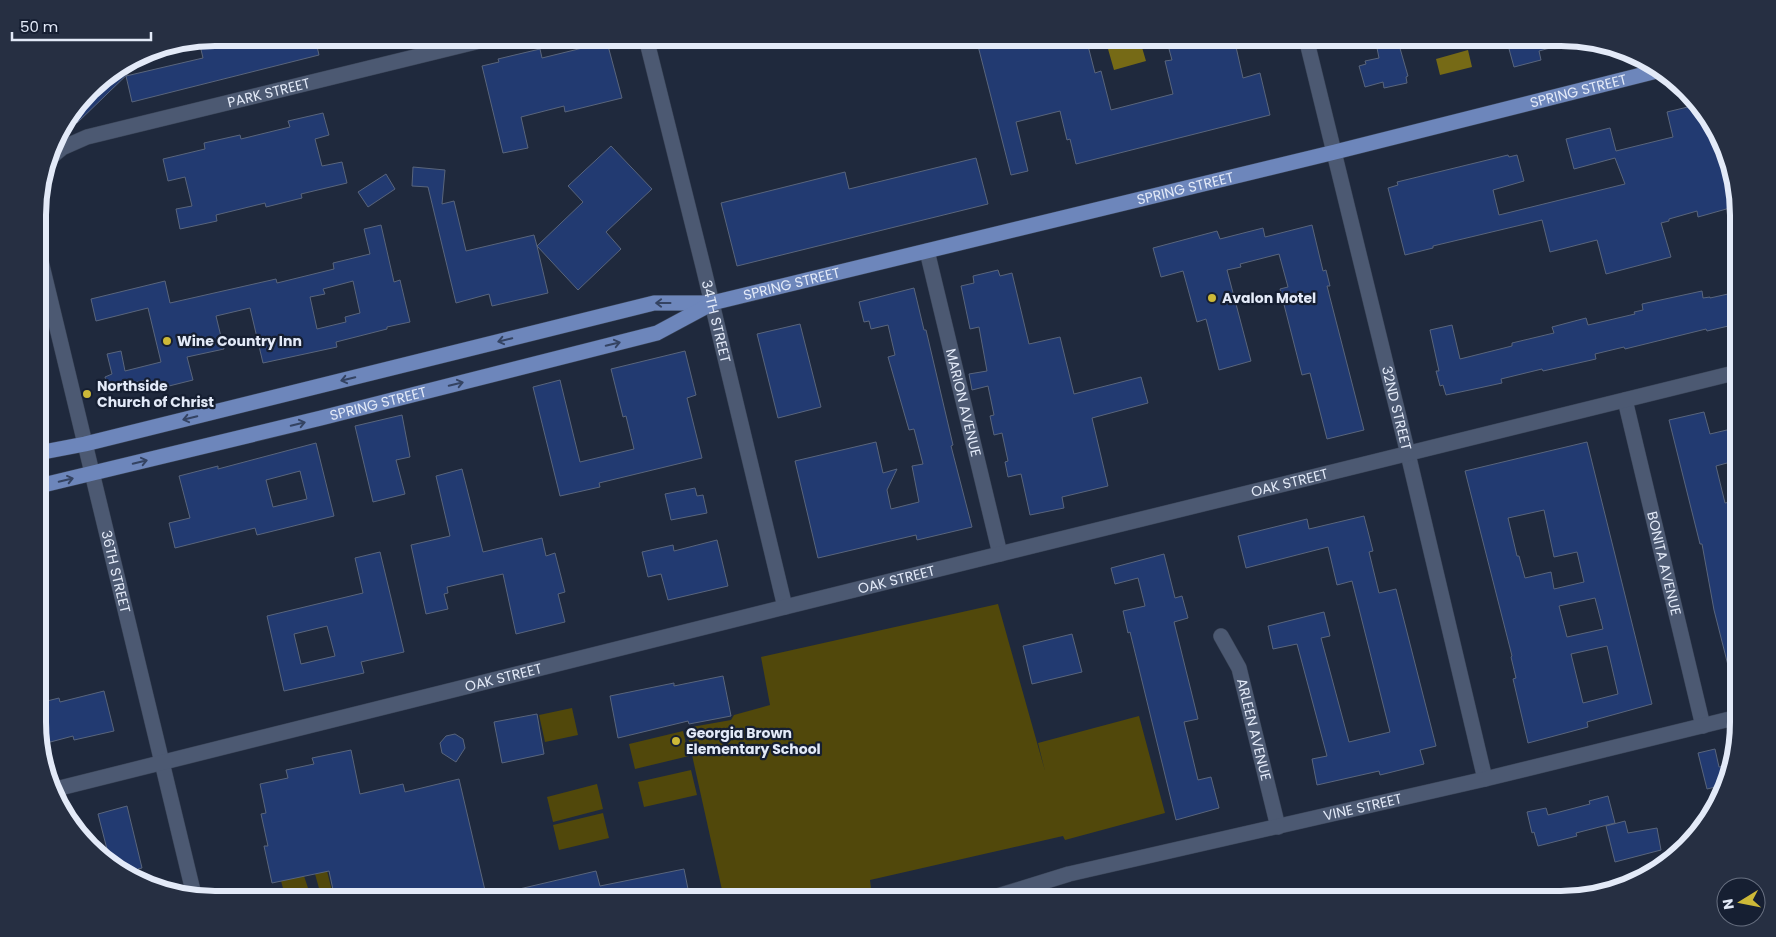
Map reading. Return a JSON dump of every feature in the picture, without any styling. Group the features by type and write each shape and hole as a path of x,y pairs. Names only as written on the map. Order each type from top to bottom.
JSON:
{"main road":[{"name":"SPRING STREET","path":"46,484 657,333 712,304 1650,72"},
{"name":"SPRING STREET","path":"47,451 85,444 654,303 712,304"}],"street":[{"name":"PARK STREET","path":"59,150 86,137 459,46"},
{"name":"34TH STREET","path":"648,46 785,607"},
{"name":"32ND STREET","path":"1308,46 1485,779"},
{"name":"MARION AVENUE","path":"927,250 1000,554"},
{"name":"36TH STREET","path":"47,286 193,889"},
{"name":"OAK STREET","path":"60,788 1730,374"},
{"name":"BONITA AVENUE","path":"1625,400 1703,726"},
{"name":"ARLEEN AVENUE","path":"1221,636 1239,668 1278,827"},
{"name":"VINE STREET","path":"1016,890 1069,874 1485,779 1730,719"}],"shaded area":[{"path":"1120,46 1142,46 1146,61 1114,70 1108,49"},
{"path":"1468,50 1472,67 1440,75 1436,59"},
{"path":"998,604 1045,771 1038,743 1139,716 1165,813 1065,840 1063,836 870,880 871,891 722,891 686,728 731,720 734,715 770,705 761,657"},
{"path":"572,708 578,735 545,742 539,715"},
{"path":"683,731 689,756 635,769 629,744"},
{"path":"691,770 697,795 644,807 638,782"},
{"path":"597,784 603,809 553,822 547,797"},
{"path":"603,813 609,838 559,850 553,825"},
{"path":"327,871 332,891 320,891 315,874"},
{"path":"304,876 309,891 284,891 281,881"}],"building":[{"path":"215,46 317,46 319,55 132,102 126,76 203,58 200,47"},
{"path":"591,46 608,46 622,98 565,112 564,106 521,117 528,148 503,153 482,66 499,62 498,59 540,49 542,58"},
{"path":"978,46 1088,46 1095,73 1101,71 1111,110 1173,94 1165,61 1172,60 1168,46 1236,46 1243,78 1260,73 1270,115 1076,164 1070,139 1067,140 1060,111 1016,122 1028,171 1011,175"},
{"path":"1377,46 1399,46 1408,76 1406,77 1407,83 1384,88 1383,82 1365,87 1359,66 1366,64 1365,61 1379,58"},
{"path":"1508,46 1557,46 1539,51 1541,60 1514,67"},
{"path":"135,67 77,123 75,121 81,112 104,88"},
{"path":"1690,106 1701,121 1717,151 1724,171 1729,208 1698,217 1697,211 1661,223 1671,257 1606,274 1597,240 1550,252 1542,220 1433,246 1433,248 1405,255 1388,188 1398,185 1397,182 1508,155 1509,157 1517,155 1524,181 1493,190 1499,215 1625,184 1615,158 1574,169 1566,139 1610,128 1616,151 1673,137 1667,112"},
{"path":"323,113 329,135 315,139 322,166 342,162 347,183 301,194 302,198 266,207 265,203 216,215 217,221 180,229 176,209 192,206 185,177 168,181 163,159 205,149 204,143 240,135 241,139 290,127 288,121"},
{"path":"611,146 652,189 606,232 621,249 578,290 537,246 583,202 568,186"},
{"path":"976,158 988,204 737,266 721,203 845,172 849,189"},
{"path":"413,167 445,170 442,204 454,201 466,251 534,235 548,293 492,306 489,294 456,303 428,187 412,186"},
{"path":"386,174 395,189 368,207 358,192"},
{"path":"381,225 394,282 400,280 410,322 336,342 337,347 263,363 250,308 216,316 224,349 187,357 193,380 149,391 146,380 108,389 105,377 112,374 107,354 121,351 125,371 161,362 148,308 96,321 91,299 165,281 170,303 276,279 277,283 334,269 333,263 370,254 364,229","holes":["353,281 360,313 345,317 346,322 317,329 310,297 325,294 323,289"]},
{"path":"1312,225 1323,271 1326,270 1330,286 1327,286 1364,430 1327,439 1310,373 1302,375 1280,289 1288,287 1279,254 1240,264 1241,267 1227,270 1251,361 1219,370 1206,319 1197,322 1183,271 1161,277 1153,248 1217,231 1220,239 1263,228 1265,237"},
{"path":"998,270 1000,276 1012,273 1029,344 1060,337 1074,394 1141,377 1148,403 1092,418 1108,486 1062,497 1064,508 1030,515 1021,474 1008,477 1005,462 1008,461 1002,433 994,435 990,416 994,415 988,386 972,390 969,374 987,371 979,327 970,329 961,286 974,283 973,276"},
{"path":"914,288 924,330 926,330 953,445 951,446 972,527 917,540 916,535 818,558 795,461 876,442 883,473 897,469 887,490 891,509 919,502 912,466 923,464 914,429 909,430 888,357 895,355 888,325 871,329 869,321 864,322 859,302"},
{"path":"1702,291 1703,298 1730,294 1730,326 1707,331 1706,329 1625,349 1624,347 1595,354 1596,359 1543,371 1542,369 1501,379 1502,383 1446,395 1443,385 1440,386 1436,371 1439,371 1430,330 1452,325 1460,359 1512,346 1512,343 1554,333 1552,327 1586,318 1588,325 1635,314 1634,312 1643,310 1642,304"},
{"path":"800,324 821,407 778,418 757,334"},
{"path":"685,351 696,395 687,398 702,458 599,483 600,487 560,496 533,387 560,380 580,462 634,449 626,416 623,417 611,369"},
{"path":"1704,412 1710,434 1730,429 1730,462 1716,466 1725,503 1730,502 1730,673 1714,610 1702,544 1700,544 1669,420"},
{"path":"402,415 410,457 396,460 405,494 373,502 355,426"},
{"path":"1587,442 1652,704 1587,722 1588,727 1528,743 1513,679 1516,678 1512,656 1465,471","holes":["1544,510 1554,557 1577,552 1584,582 1554,589 1551,572 1525,578 1519,556 1517,556 1508,518","1595,598 1603,629 1567,637 1559,606","1607,646 1618,694 1583,703 1571,654"]},
{"path":"316,443 334,516 257,535 255,528 175,548 169,523 190,518 179,476 218,466 218,469","holes":["300,471 307,499 273,507 266,480"]},
{"path":"462,469 483,552 542,538 546,556 555,553 565,592 558,594 565,622 516,634 503,574 447,587 448,593 444,594 448,609 426,614 411,545 450,536 436,476"},
{"path":"695,488 697,496 703,495 707,513 671,520 665,494"},
{"path":"1364,516 1373,551 1369,552 1379,593 1396,589 1436,746 1420,750 1424,764 1380,775 1379,771 1317,785 1312,759 1327,756 1297,644 1273,649 1268,626 1324,612 1330,636 1321,638 1349,742 1390,732 1352,581 1337,585 1328,547 1246,568 1238,536 1307,519 1309,529"},
{"path":"717,540 728,586 668,600 661,574 648,577 642,552 673,545 674,551"},
{"path":"380,552 404,652 361,662 364,673 284,691 267,616 363,593 355,558","holes":["327,626 335,656 301,664 294,634"]},
{"path":"1164,554 1175,598 1182,596 1188,618 1174,622 1198,719 1184,722 1198,780 1211,777 1219,808 1176,820 1130,632 1128,633 1123,611 1145,606 1138,578 1115,584 1111,568"},
{"path":"1072,634 1082,672 1032,684 1023,646"},
{"path":"723,676 731,716 689,724 688,721 618,738 610,696 674,683 674,686"},
{"path":"104,691 114,731 74,740 73,736 48,743 46,701 59,698 60,702"},
{"path":"537,714 544,754 502,763 494,722"},
{"path":"455,734 463,739 465,748 456,762 442,753 440,743 446,736"},
{"path":"1715,749 1719,767 1724,766 1717,787 1707,789 1698,753"},
{"path":"351,750 360,794 403,784 405,792 459,779 485,891 333,891 329,871 272,883 264,846 268,846 261,814 266,813 260,784 288,778 286,770 314,764 312,758"},
{"path":"1608,796 1615,823 1576,833 1577,836 1538,846 1534,832 1532,833 1527,812 1546,808 1548,815 1590,804 1589,801"},
{"path":"127,806 142,868 138,869 139,872 108,852 98,814"},
{"path":"1625,821 1628,833 1657,828 1661,850 1615,862 1606,826"},
{"path":"684,869 688,891 512,891 596,871 600,886"}],"place":[{"name":"Avalon Motel","path":"1212,298"},
{"name":"Wine Country Inn","path":"167,341"},
{"name":"Northside Church of Christ","path":"87,394"},
{"name":"Georgia Brown Elementary School","path":"676,741"}]}
